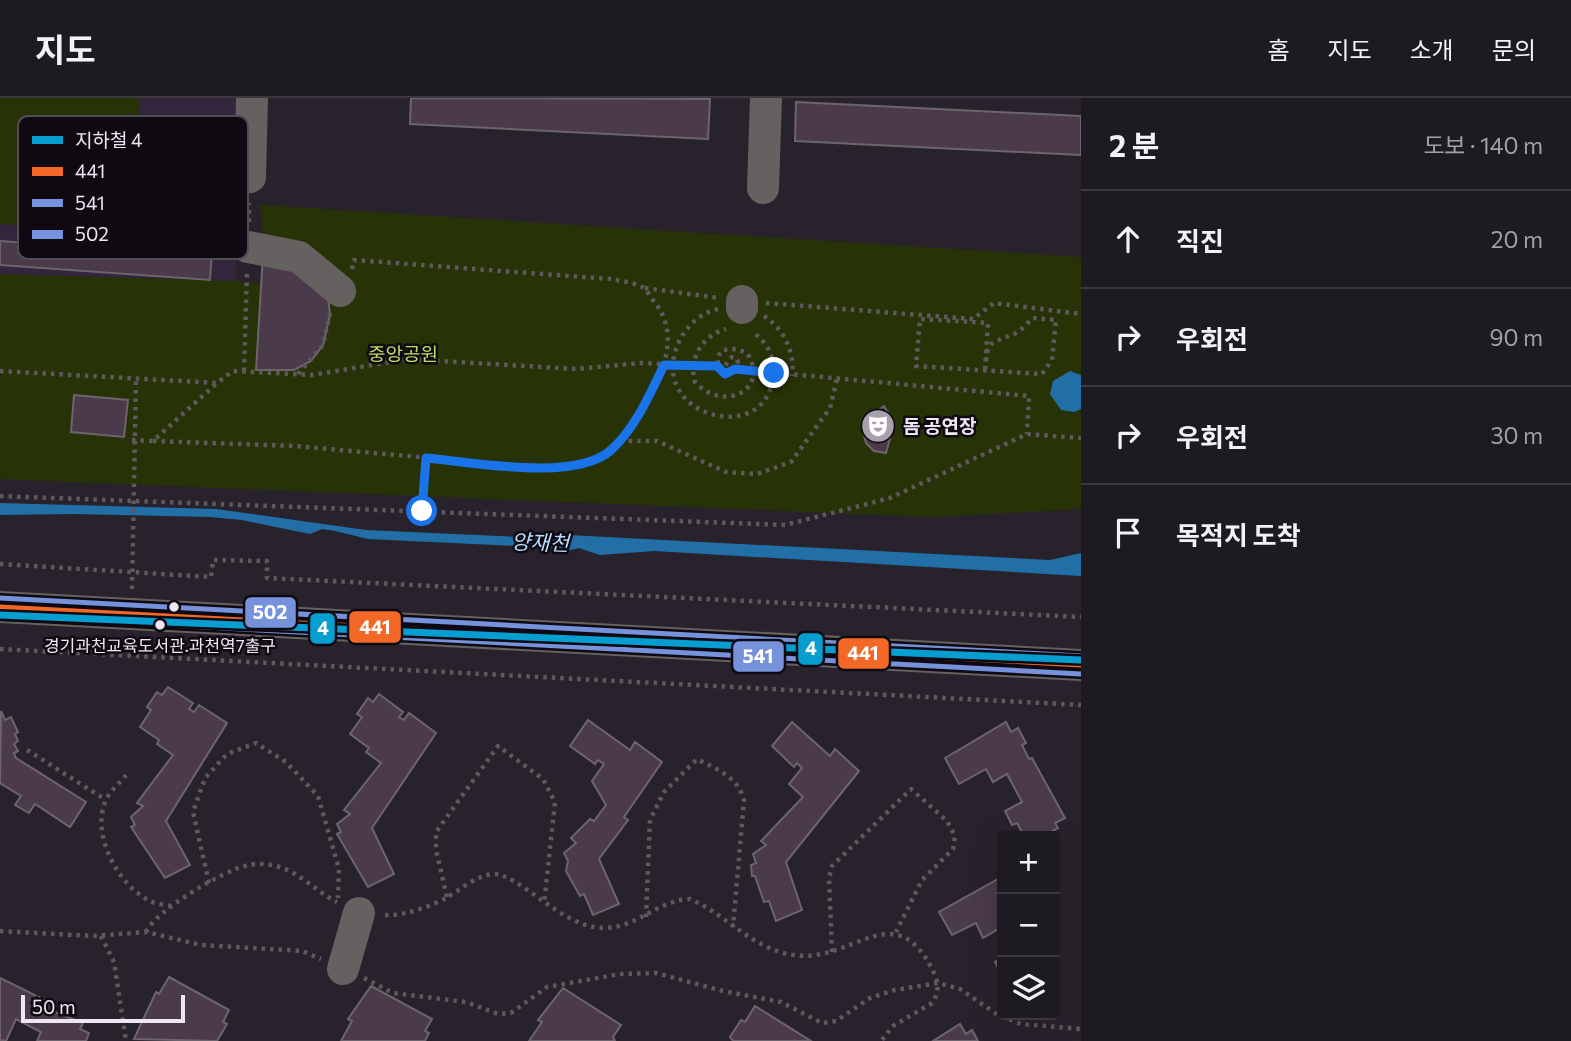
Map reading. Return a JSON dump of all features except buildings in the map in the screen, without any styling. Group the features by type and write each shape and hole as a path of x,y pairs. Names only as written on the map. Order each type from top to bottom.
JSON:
{"street":[{"path":"250,177 253,98"},
{"path":"763,188 766,98"},
{"path":"248,247 299,257 340,291"},
{"path":"0,607 1081,665"},
{"path":"344,969 349,908"}],"path":[{"path":"298,374 323,345 330,315 328,297 340,291 349,279 354,260 610,279 742,317 973,319 994,303 1081,314"},
{"path":"132,440 295,446 557,469 591,462 618,442 642,410 664,365 668,343 663,313 643,288"},
{"path":"742,317 768,349 774,373 771,386 758,406 731,418 702,411 688,402 678,388 674,365 675,350 693,323 707,311 774,322 792,355 792,376"},
{"path":"718,369 722,350 737,349 747,353 754,371 750,384 732,398 716,398 695,382 693,366 695,356 710,336 742,317"},
{"path":"985,370 988,323 920,319 916,366 1041,374 1052,360 1056,320 1033,318 1014,334 997,338 989,346 986,358"},
{"path":"718,369 732,357 738,361 735,369"},
{"path":"153,441 216,383 233,371 312,375 408,359 576,369 641,363 693,366 718,369 725,374 735,369 1029,396 1027,435"},
{"path":"0,371 216,383"},
{"path":"131,614 132,440 136,379"},
{"path":"618,442 657,441 726,472 757,474 791,462 830,408 837,379"},
{"path":"0,496 785,524 890,498 1027,435 1081,438"},
{"path":"422,511 426,458"},
{"path":"0,564 211,577 212,560 267,561 267,578 1081,617"},
{"path":"0,649 1081,705"},
{"path":"209,883 193,812 205,778 227,754 256,743 286,762 318,796 349,908"},
{"path":"447,897 436,850 436,832 498,746 543,779 555,802 544,905"},
{"path":"27,750 106,800"},
{"path":"646,917 650,820 664,792 697,759 731,777 740,787 744,800 733,928"},
{"path":"126,775 106,800 101,820 108,853 124,880 151,902 173,906"},
{"path":"832,952 832,866 911,789 947,821 955,836 953,849 945,860 927,872 896,932"},
{"path":"146,932 150,921 209,883 248,865 277,866 349,908 395,915 447,897 477,879 493,874 509,878 544,905 568,918 594,927 614,928 646,917 666,903 690,899 765,946 794,956 832,952 886,933 896,932 909,939 929,964 938,983 932,1003 893,1026 881,1041"},
{"path":"0,931 101,936 146,932 201,945 302,951 393,993 466,1002 498,1014 511,1013 547,987 620,974 656,973 723,991 781,1002 822,1023 836,1021 870,998 895,990 938,983 960,989 998,1016 1021,1024 1081,1029"},
{"path":"101,936 114,962 122,997 126,1041"}],"shaded area":[{"path":"0,98 240,98 240,116 18,116 18,259 236,259 236,281 0,274"}],"green space":[{"path":"0,98 140,98 139,116 18,116 18,225 0,224"},
{"name":"중앙공원","path":"260,205 1081,257 1081,509 936,517 0,479 0,274 236,281 268,285"}],"water":[{"path":"1070,371 1081,375 1081,409 1074,412 1061,410 1050,394 1053,381"},
{"name":"양재천","path":"0,503 216,509 366,530 541,538 568,535 1050,560 1081,553 1081,576 654,551 600,555 579,548 567,551 560,548 368,539 322,529 310,534 242,520 210,517 0,515"}],"metro line":[{"name":"4","path":"0,615 1081,660"}],"transit line":[{"name":"502","path":"0,598 1081,656"},
{"name":"441","path":"0,607 1081,665"},
{"name":"541","path":"0,616 1081,674"}],"place":[{"name":"돔 공연장","path":"878,426"},
{"name":"경기과천교육도서관.과천역7출구","path":"160,625"}],"route":[{"path":"422,511 426,458 557,469 591,462 618,442 642,410 664,365 717,366 720,372 725,374 735,369 774,373"}]}
